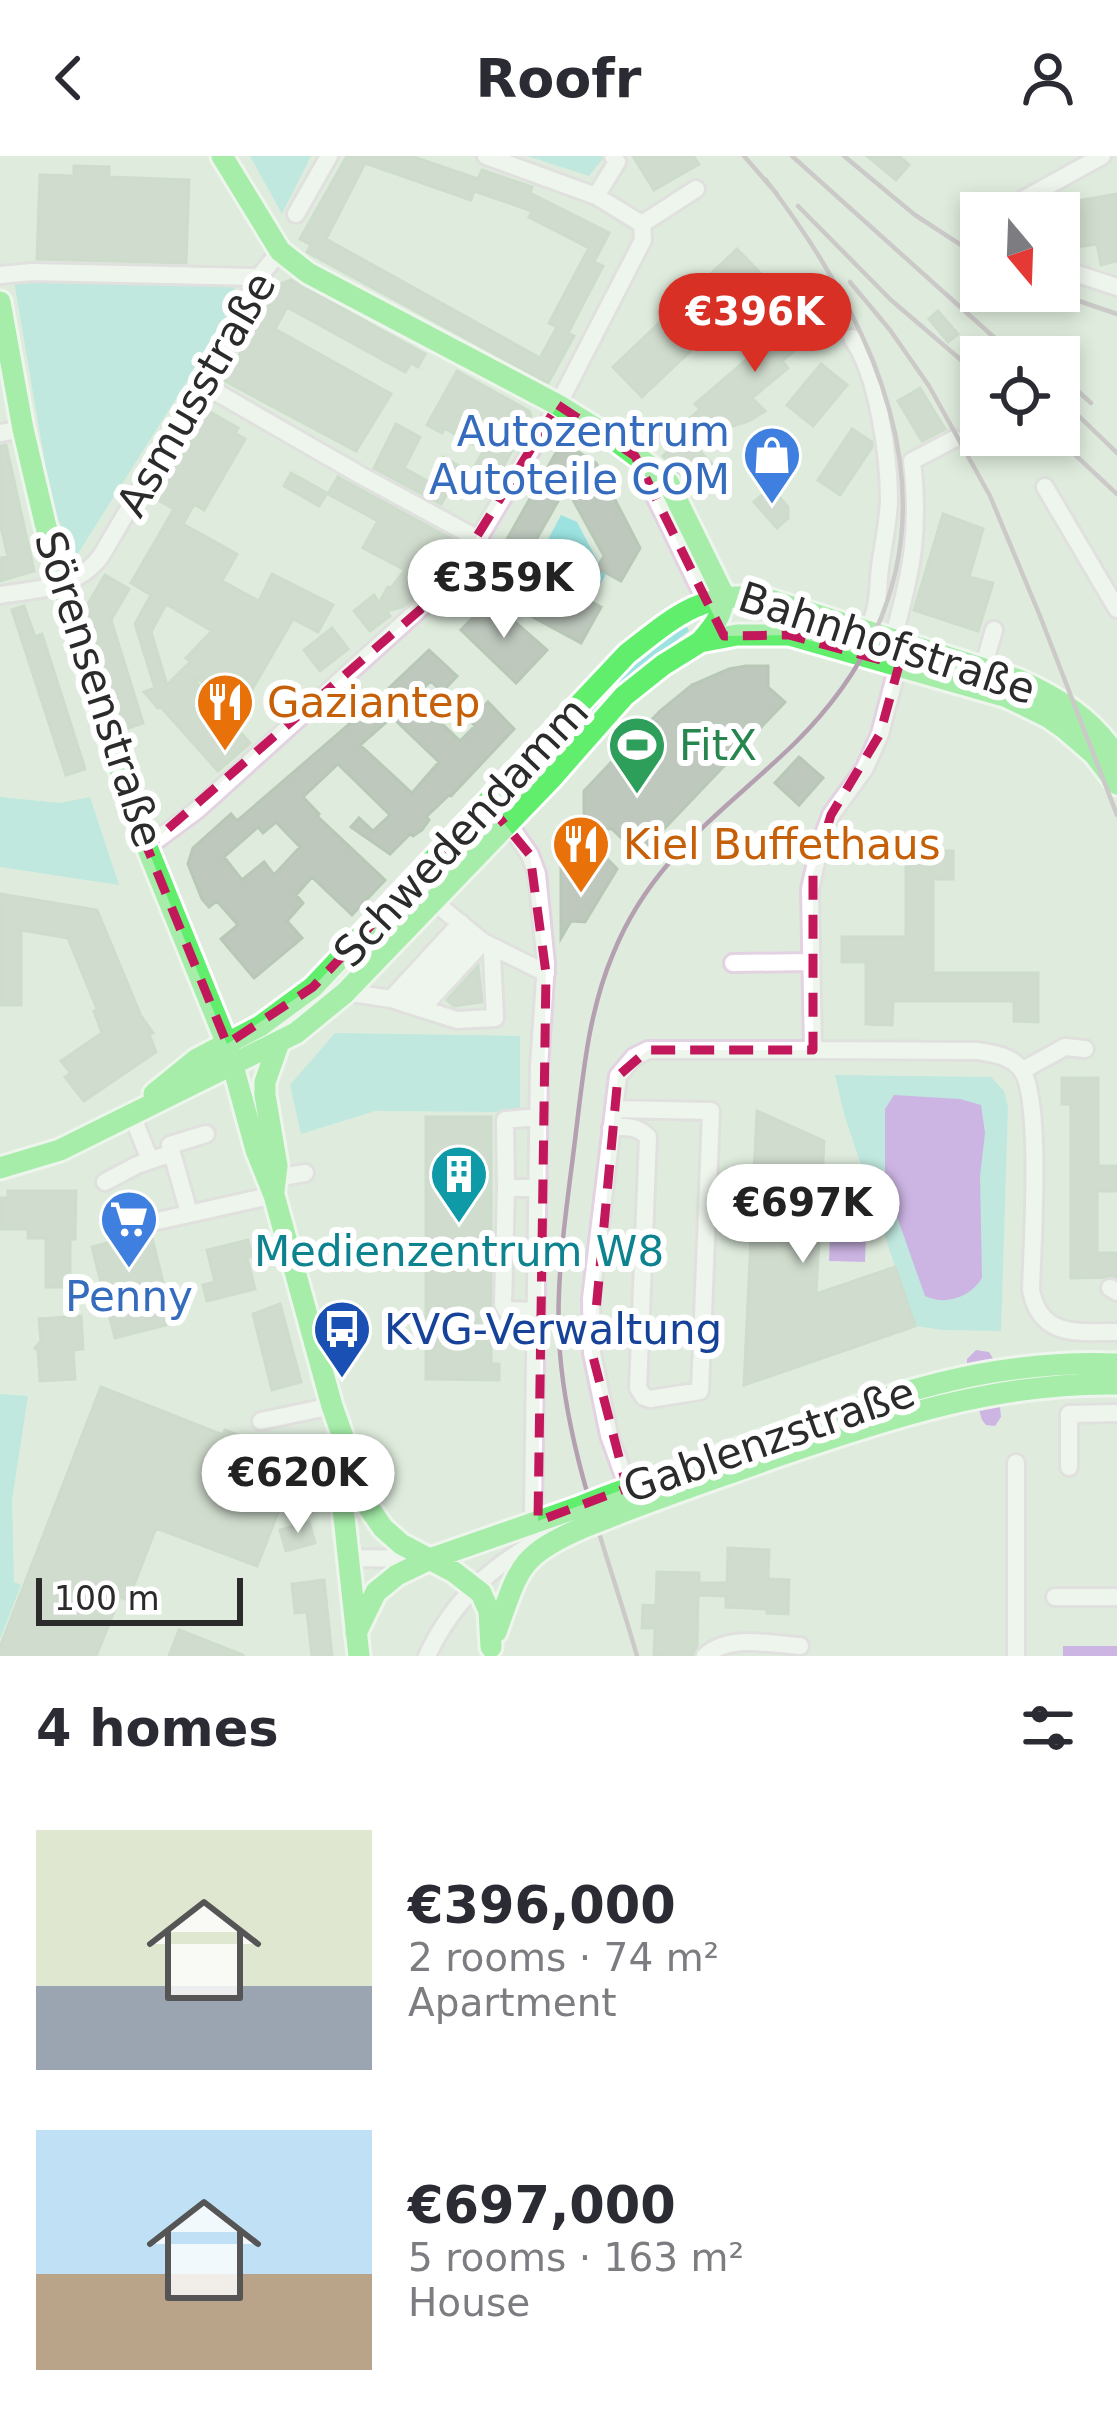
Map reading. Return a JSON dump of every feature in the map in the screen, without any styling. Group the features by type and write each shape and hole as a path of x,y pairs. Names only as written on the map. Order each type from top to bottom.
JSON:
{"main road":[{"name":"Bahnhofstraße","path":"222,156 280,251 308,273 558,406 669,484 714,599 761,597 1053,695 1078,712 1117,757"},
{"name":"Sörensenstraße","path":"0,302 11,431 121,778 234,1058"},
{"path":"714,599 722,611 724,629"},
{"name":"Schwedendamm","path":"234,1058 260,1026 313,987 627,654 714,599"},
{"name":"Bahnhofstraße","path":"724,629 789,635 1007,698 1048,717 1094,754 1117,784"},
{"name":"Schwedendamm","path":"234,1058 278,1045 345,993 624,696 724,629"},
{"path":"275,1186 277,1166 265,1095 278,1045"},
{"path":"234,1058 265,1095"},
{"path":"0,1168 60,1150 234,1058"},
{"path":"234,1058 256,1150 275,1186 332,1406 367,1505 400,1544 481,1593 489,1611 489,1652"},
{"name":"Gablenzstraße","path":"358,1645 376,1592 388,1580 430,1558 538,1520 579,1519 631,1498 837,1435 1012,1367 1117,1364"},
{"name":"Gablenzstraße","path":"939,1393 1117,1384"},
{"path":"332,1406 358,1645"},
{"path":"489,1652 508,1592 525,1563 579,1519"}],"street":[{"path":"296,214 329,156"},
{"path":"485,156 596,196 642,224"},
{"path":"596,196 617,161 613,156"},
{"path":"1038,192 1102,156"},
{"path":"642,224 696,189"},
{"path":"147,847 213,797 456,576 558,406 643,240 642,224"},
{"name":"Asmusstraße","path":"62,586 90,570 101,556 259,277 280,251"},
{"path":"0,275 259,277"},
{"path":"1080,275 1117,287"},
{"path":"852,338 874,389 889,500 878,608 868,630"},
{"path":"202,384 480,540"},
{"path":"813,1050 810,889 820,845 831,815 865,767 880,734 899,665 898,640 916,527 912,461 954,439"},
{"path":"1045,487 1117,609"},
{"path":"0,595 62,586"},
{"path":"983,668 994,630"},
{"path":"487,803 508,823 537,874 546,973 534,1311 533,1508 538,1520"},
{"path":"433,901 478,937 546,973"},
{"path":"406,1003 478,937"},
{"path":"406,1003 478,937"},
{"path":"345,993 406,1003 457,1020 495,1018 492,955 478,937"},
{"path":"733,964 812,962"},
{"name":"Schwedendamm","path":"313,987 345,993"},
{"path":"1023,1070 1065,1047 1085,1049"},
{"path":"631,1498 609,1435 592,1353 591,1299 618,1076 634,1057 648,1050 978,1051 1004,1056 1023,1070 1033,1106 1031,1290 1035,1306 1047,1322 1060,1329 1117,1332"},
{"path":"711,1111 700,1391 650,1400 638,1388 648,1137 612,1118 711,1111"},
{"path":"130,1113 149,1160"},
{"path":"534,1311 506,1310 503,1304 506,1120 538,1117"},
{"path":"188,1236 170,1145 206,1134"},
{"path":"105,1182 172,1153"},
{"path":"153,1222 275,1186 305,1172"},
{"path":"506,1188 536,1188"},
{"path":"261,1420 332,1406"},
{"path":"1069,1467 1069,1414 1117,1413"},
{"path":"1016,1463 1016,1656"},
{"path":"427,1656 473,1585 519,1551 579,1519"},
{"path":"349,1558 430,1558"},
{"path":"1055,1597 1117,1597"},
{"path":"705,1656 731,1642 800,1646"},
{"path":"358,1645 370,1656"}],"highlighted area":[{"path":"558,405 635,456 724,636 789,635 899,665 880,734 831,815 813,873 813,1050 648,1050 618,1076 592,1353 627,1488 538,1521 546,973 530,855 487,803 313,987 227,1044 147,847 445,588"}],"shaded area":[{"path":"250,156 311,156 282,214"},
{"path":"527,156 605,156 589,176"},
{"path":"12,269 232,274 237,302 77,555 53,511"},
{"path":"561,515 577,522 598,568 607,573 596,591 548,563 545,545"},
{"path":"685,623 689,631 594,709 524,795 520,792 562,737 640,654"},
{"path":"0,797 60,803 90,797 119,885 0,867"},
{"path":"335,1033 520,1036 520,1112 375,1111 301,1134 290,1085"},
{"path":"835,1075 991,1077 1004,1091 1008,1107 1001,1331 915,1326"},
{"path":"894,1095 981,1105 985,1133 980,1176 982,1278 957,1298 925,1296 885,1183 885,1109"},
{"path":"830,1235 866,1236 865,1262 829,1261"},
{"path":"976,1350 989,1352 996,1363 1001,1417 995,1426 982,1420 967,1368 967,1359"},
{"path":"0,1394 28,1396 12,1500 14,1582 21,1585 0,1639"},
{"path":"1063,1646 1117,1646 1117,1656 1063,1656"}],"building":[{"path":"347,156 411,156 478,179 482,170 532,187 530,193 609,233 594,262 603,266 548,383 307,252 311,245 300,239","holes":["365,163 471,200 474,191 532,211 529,217 589,248 549,323 557,327 540,358 326,239"]},
{"path":"633,156 693,156 699,164 654,190"},
{"path":"867,156 899,156 909,165 896,180"},
{"path":"74,166 109,167 109,177 189,180 186,263 37,259 40,175 74,176"},
{"path":"1117,194 1117,261 1101,265 1097,244 1080,246 1080,200"},
{"path":"737,249 766,279 642,397 613,367"},
{"path":"291,280 425,354 418,367 411,363 405,372 287,307 275,329 391,394 356,451 225,381 271,288"},
{"path":"827,288 835,298 806,321 810,325 793,339 800,346 782,361 788,368 752,398 765,411 717,431 697,427 689,419 700,409 695,404"},
{"path":"938,311 958,334 948,342 929,319"},
{"path":"821,364 847,385 813,426 787,405"},
{"path":"457,371 531,416 497,478 475,466 484,450 444,428 442,433 427,425"},
{"path":"920,388 945,429 922,441 898,401"},
{"path":"203,408 238,428 235,433 245,439 204,510 194,504 183,524 237,554 222,581 244,593 259,601 272,574 333,605 318,632 293,619 243,705 190,675 250,743 218,771 144,692 155,688 135,624 151,595 131,583 174,509 151,496","holes":["166,604 212,631 186,658 190,662 167,685 151,632"]},
{"path":"396,424 420,437 404,468 429,482 443,457 477,476 466,496 451,488 441,504 374,468"},
{"path":"852,429 872,442 872,447 840,495 818,480"},
{"path":"684,435 719,471 698,492 663,456"},
{"path":"562,442 596,463 640,548 621,581 597,568 604,556 566,487 523,563 601,607 581,643 494,596 498,591 484,580"},
{"path":"6,445 34,571 0,581 0,558 8,557 0,523 0,446"},
{"path":"291,473 327,493 319,506 284,486"},
{"path":"338,477 457,542 443,568 419,593 403,607 386,611 390,616 370,631 354,611 374,595 379,603 405,570 363,548 378,521 328,494"},
{"path":"771,487 788,507 788,518 777,528 754,502"},
{"path":"943,514 983,529 969,577 993,583 978,631 914,610"},
{"path":"105,575 129,589 111,620 143,723 122,730 85,609"},
{"path":"490,600 547,650 516,683 461,630"},
{"path":"24,606 35,637 42,634 85,769 66,775 12,610"},
{"path":"332,628 348,649 320,671 304,650"},
{"path":"429,650 457,676 442,692 431,681 414,697 460,741 488,702 514,729 426,817 429,820 422,830 410,834 390,854 351,827 359,818 373,831 390,815 338,764 303,797 385,880 352,915 312,877 296,895 303,903 287,921 302,938 254,978 221,939 238,925 217,901 209,907 202,899 188,864 193,848 231,814 237,821","holes":["392,717 439,762 412,793 360,745","276,822 300,847 274,875 264,862 242,880 224,857 258,827 263,833"]},
{"path":"746,666 768,666 768,687 785,702 639,855 612,829 584,828 584,791 660,711 692,685"},
{"path":"799,757 823,778 799,805 775,783"},
{"name":"Kiel Buffethaus","path":"561,831 585,871 584,835 617,869 585,922 571,921 561,938"},
{"path":"906,850 953,851 953,879 933,879 933,973 1038,973 1038,1022 1014,1021 1014,1001 893,1001 892,1025 866,1024 866,962 842,962 842,937 906,937"},
{"path":"0,894 97,910 141,1016 153,1033 149,1034 156,1052 84,1101 65,1077 71,1073 61,1061 102,1033 97,1009 68,938 21,930 21,1005 0,1005"},
{"path":"478,966 482,1002 454,1006 447,1000"},
{"path":"1062,1078 1098,1078 1098,1166 1117,1166 1117,1191 1097,1191 1097,1253 1117,1253 1117,1277 1071,1278 1071,1104 1062,1104"},
{"path":"757,1111 824,1141 816,1294 895,1267 915,1326 744,1385"},
{"name":"Medienzentrum W8","path":"426,1117 491,1117 491,1364 499,1364 499,1380 426,1379"},
{"path":"8,1191 76,1191 70,1287 46,1287 46,1238 28,1238 28,1229 0,1229 0,1198 8,1198"},
{"name":"Penny","path":"151,1234 166,1294 158,1296 166,1325 115,1338 92,1247"},
{"path":"248,1240 255,1289 207,1301 203,1285 215,1282 207,1250"},
{"path":"280,1304 301,1382 272,1390 253,1314"},
{"path":"81,1316 83,1349 73,1350 75,1379 40,1381 35,1348 41,1341 39,1319"},
{"path":"101,1387 223,1435 225,1430 238,1435 236,1439 291,1461 299,1459 257,1566 156,1528 128,1600 120,1597 96,1656 0,1656 0,1647"},
{"path":"315,1456 322,1496 307,1490 301,1459"},
{"path":"309,1522 315,1543 286,1551 280,1530"},
{"path":"728,1548 769,1550 768,1579 789,1580 788,1614 726,1607 726,1596 698,1595 697,1646 692,1656 654,1655 655,1628 642,1628 643,1605 656,1606 657,1572 699,1573 699,1583 727,1583"},
{"path":"324,1580 332,1656 312,1656 307,1612 295,1613 292,1584"},
{"path":"179,1630 243,1655 243,1656 169,1656"}],"railway":[{"path":"744,156 777,194"},
{"path":"792,156 993,336"},
{"path":"844,156 915,215 960,244"},
{"path":"637,1656 578,1460 559,1339 563,1240 592,1022 613,954 648,890 692,838 795,743 852,674 886,604 902,532 900,460 883,389 854,318 814,248 766,180"},
{"path":"798,206 891,300 960,359"},
{"path":"850,282 929,386 990,496 1117,815"},
{"path":"1080,301 1117,314"},
{"path":"1080,393 1091,403"},
{"path":"1080,417 1117,453"},
{"path":"1076,456 1117,494"}],"place":[{"name":"Autozentrum Autoteile COM","path":"772,506"},
{"name":"Gaziantep","path":"225,753"},
{"name":"FitX","path":"637,796"},
{"name":"Kiel Buffethaus","path":"581,895"},
{"name":"Medienzentrum W8","path":"459,1225"},
{"name":"Penny","path":"129,1270"},
{"name":"KVG-Verwaltung","path":"342,1380"}]}
